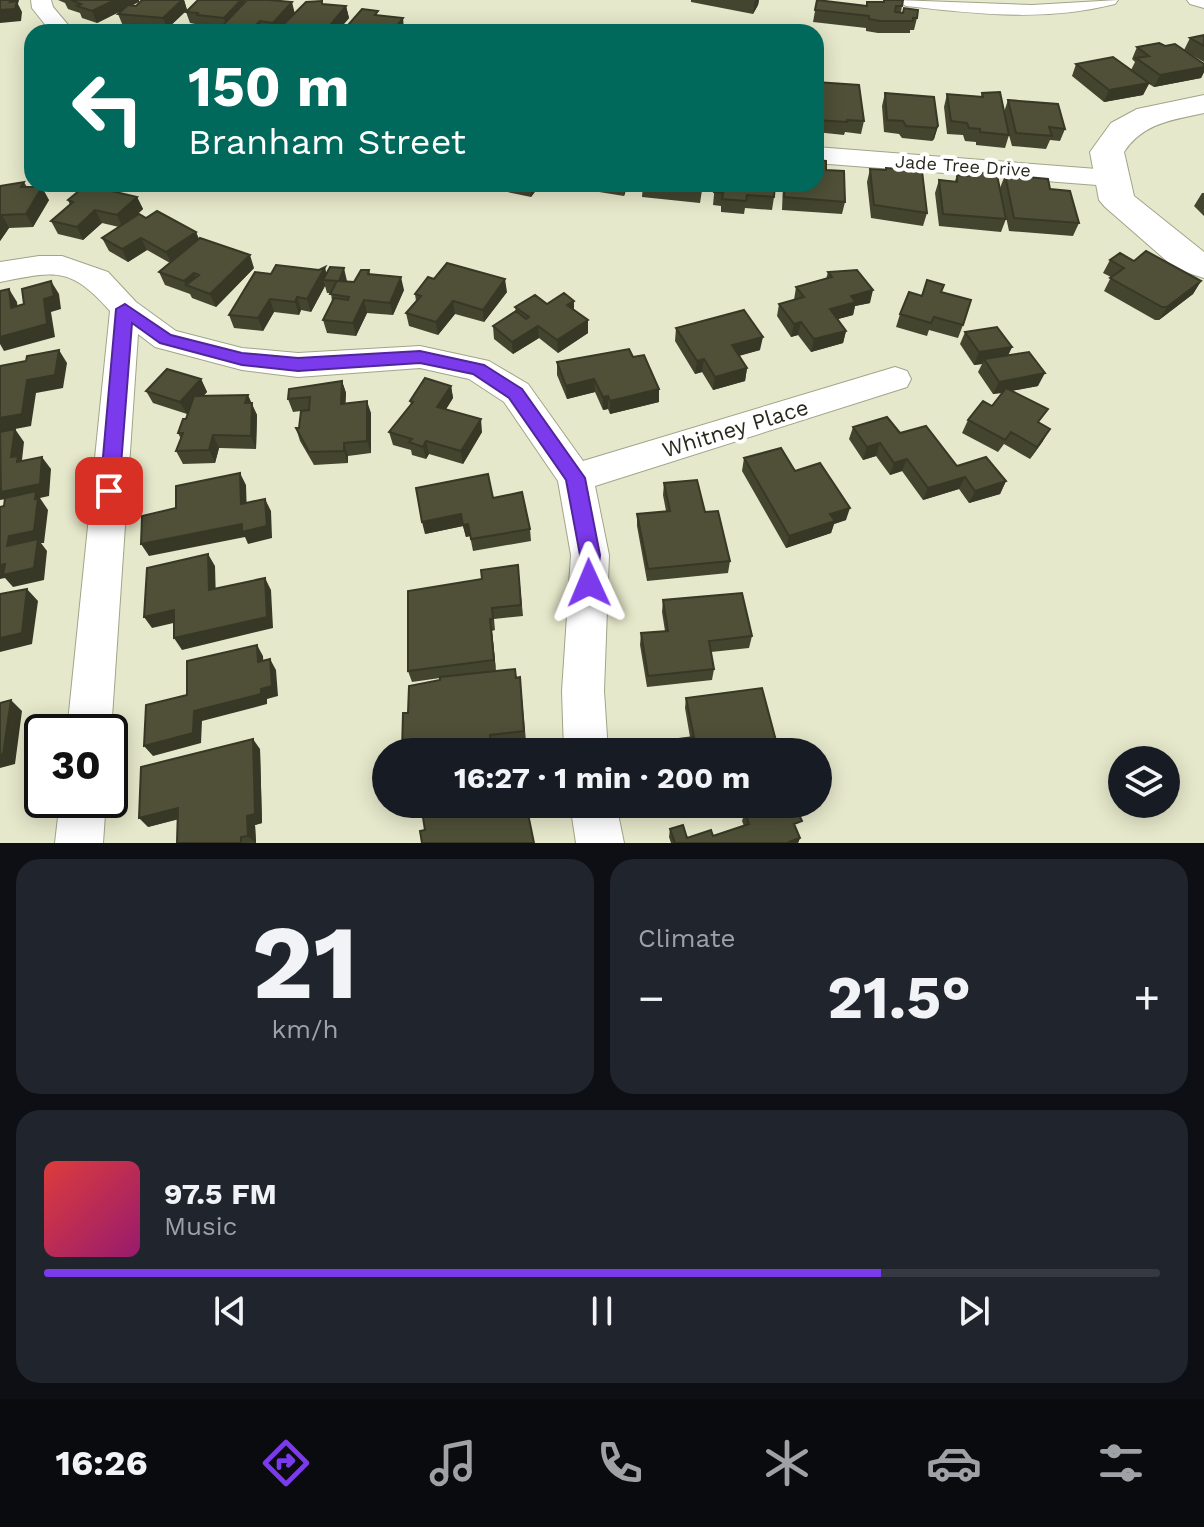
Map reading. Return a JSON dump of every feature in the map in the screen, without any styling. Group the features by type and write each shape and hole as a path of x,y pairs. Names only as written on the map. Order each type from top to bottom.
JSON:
{"street":[{"path":"41,0 43,8 56,24"},
{"path":"906,0 1036,13 1063,12 1108,0"},
{"path":"1197,0 1204,2"},
{"path":"1204,104 1148,116 1122,130 1107,152 1117,200 1189,260 1204,266"},
{"name":"Jade Tree Drive","path":"824,156 1110,178"},
{"path":"0,272 62,265 98,279 125,309 166,339 242,359 298,365 420,357 478,369 516,393 575,478 590,555 583,691 585,738"},
{"path":"91,714 125,309"},
{"name":"Whitney Place","path":"575,478 895,379"},
{"path":"79,843 81,818"},
{"path":"596,818 600,843"}],"building":[{"path":"0,0 17,1 15,9 0,10"},
{"path":"71,0 115,0 92,11 77,6 81,4"},
{"path":"142,0 182,0 163,18 118,14 128,5 136,6"},
{"path":"198,0 241,0 224,18 186,12"},
{"path":"247,0 292,2 273,23 224,24"},
{"path":"817,0 867,6 867,2 903,0 902,6 896,6 895,12 903,13 904,8 918,10 917,18 913,21 880,21 869,19 869,16 815,10"},
{"path":"322,1 322,4 346,6 331,24 284,24 306,2"},
{"path":"362,9 378,11 375,15 403,18 398,24 349,24"},
{"path":"1204,35 1204,46 1190,38"},
{"path":"1159,43 1165,46 1175,44 1204,67 1160,75 1136,58 1149,56 1137,47"},
{"path":"1113,57 1149,83 1109,90 1076,64"},
{"path":"824,83 859,85 864,121 824,121"},
{"path":"1000,92 1009,135 980,132 980,129 969,128 967,123 951,121 947,94 983,97 982,93"},
{"path":"885,93 934,97 938,126 906,126 903,121 887,120"},
{"path":"1008,100 1058,104 1065,129 1049,127 1052,136 1016,133"},
{"path":"824,161 826,170 844,171 845,202 784,197 784,192 824,192"},
{"path":"870,169 922,171 927,213 874,205"},
{"path":"967,172 997,175 1006,219 943,214 939,180 957,182 957,175 968,176"},
{"path":"1005,175 1048,179 1050,189 1070,191 1079,223 1014,218"},
{"path":"24,182 21,187 24,187 24,192 39,192 26,214 2,215 0,218 0,186"},
{"path":"78,192 116,192 137,197 117,215 95,210 77,227 51,221 73,202 68,200"},
{"path":"714,192 774,192 774,197 747,195 746,201 722,199 723,193"},
{"path":"157,211 196,232 166,252 141,238 122,249 102,238 139,214 146,218"},
{"path":"200,238 250,255 210,294 186,285 199,275 194,273 184,281 159,272"},
{"path":"1146,251 1201,281 1167,307 1162,307 1110,278 1124,268 1110,260 1120,253 1134,261"},
{"path":"447,263 505,279 483,310 453,301 436,322 406,313 421,296 415,294 428,277 434,279"},
{"path":"276,265 319,270 325,267 307,299 297,297 295,302 270,299 258,318 229,315 255,272 271,274"},
{"path":"330,267 344,268 339,281 354,282 361,270 369,270 368,274 401,277 390,303 364,300 353,323 323,320 334,298 348,300 349,297 330,294 337,281 323,280"},
{"path":"857,270 873,290 851,296 856,302 830,309 846,331 814,339 801,322 794,324 779,304 804,297 796,287 832,277 828,272"},
{"path":"927,280 944,285 941,292 971,300 963,325 934,317 931,323 900,314 909,292 922,296"},
{"path":"51,281 54,296 44,299 47,324 0,337 0,291 9,289 11,308 24,304 22,289"},
{"path":"564,293 574,301 567,305 588,320 557,340 538,326 512,342 493,326 516,311 526,319 529,317 515,307 535,295 547,304"},
{"path":"744,310 763,337 732,345 747,368 715,377 704,359 697,361 676,328"},
{"path":"997,327 1012,347 979,352 965,332"},
{"path":"629,349 633,357 644,355 659,389 610,401 608,396 603,397 594,379 566,386 557,362"},
{"path":"59,350 55,375 27,380 22,414 0,418 0,366 26,361 27,356"},
{"path":"1029,352 1045,373 999,382 984,359"},
{"path":"167,369 201,379 180,402 146,391"},
{"path":"425,378 451,386 437,407 481,419 461,451 426,441 423,447 409,442 412,439 389,432 413,402 410,401"},
{"path":"342,381 341,404 367,401 367,441 344,443 344,451 309,452 296,428 299,428 301,411 309,410 310,397 288,399 289,389"},
{"path":"1006,388 1048,409 1038,422 1050,429 1037,447 1011,432 1005,440 968,420 983,401 992,406"},
{"path":"248,395 245,403 252,403 251,436 213,435 209,450 176,451 183,433 178,433 194,396"},
{"path":"887,417 900,433 926,426 957,466 986,457 1006,481 975,491 965,477 928,488 907,459 894,463 880,443 867,447 853,427"},
{"path":"15,429 11,457 18,456 17,462 42,457 40,484 1,492 0,432"},
{"path":"781,448 795,471 820,463 850,508 830,514 835,521 789,536 744,458"},
{"path":"240,473 241,504 265,499 267,526 242,532 242,524 141,544 142,516 176,508 176,486"},
{"path":"488,474 493,498 522,492 530,529 471,539 468,524 463,525 461,514 422,522 416,488"},
{"path":"697,480 705,512 718,511 730,561 648,569 637,514 670,511 664,483"},
{"path":"36,491 34,531 9,536 7,546 38,539 34,568 3,575 5,564 0,565 0,507 4,506 5,498"},
{"path":"208,554 209,590 265,578 267,617 174,638 174,610 144,617 147,568"},
{"path":"518,565 521,605 492,608 493,619 490,619 494,660 408,671 408,591 482,579 481,570"},
{"path":"27,589 22,633 0,638 0,594"},
{"path":"742,593 752,636 709,641 714,669 648,676 641,633 668,631 663,600"},
{"path":"257,645 258,662 270,659 272,686 261,689 261,694 194,711 193,733 144,746 146,705 187,695 187,661"},
{"path":"515,669 516,678 520,677 524,731 490,735 490,738 402,738 403,713 408,713 409,686 440,680 440,677"},
{"path":"762,688 775,738 686,738 694,737 686,698"},
{"path":"11,700 3,754 0,755 0,703"},
{"path":"253,739 255,814 247,816 248,836 241,837 241,843 177,843 178,808 139,818 141,767"},
{"path":"423,818 529,818 534,843 422,843 420,831 425,830"},
{"path":"747,818 801,818 802,821 794,824 800,838 789,843 675,843 670,829 683,825 687,838 711,830 713,836 749,824"}],"route":[{"path":"109,491 125,309 166,339 242,359 298,365 420,357 478,369 516,393 575,478 590,555 589,583"}]}
